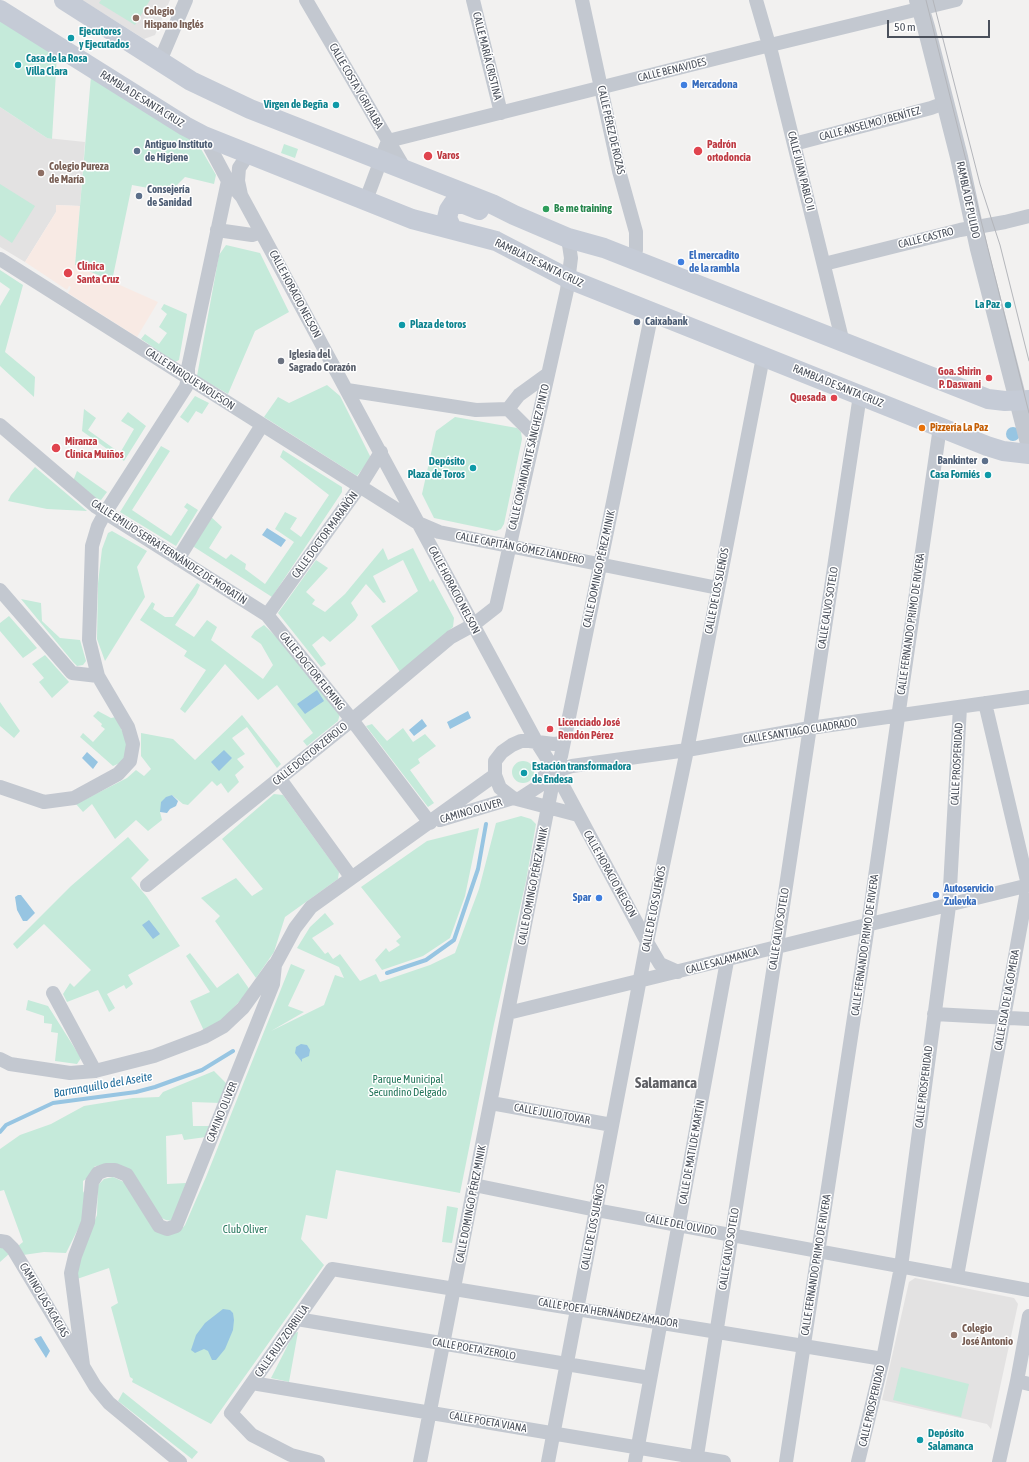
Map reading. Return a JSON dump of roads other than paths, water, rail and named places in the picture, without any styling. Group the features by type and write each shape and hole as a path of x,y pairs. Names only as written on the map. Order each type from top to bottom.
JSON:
{"main road":[{"path":"64,0 191,81 230,100 492,204 568,238 604,248 988,399 1024,400"},
{"name":"RAMBLA DE SANTA CRUZ","path":"0,10 185,126 204,136 428,224 496,240 569,279 763,357 997,449 1029,454"},
{"path":"452,229 447,218 449,210 453,204 458,203 490,214 514,215"}],"street":[{"path":"160,61 186,0"},
{"name":"CALLE COSTA Y GRIJALBA","path":"306,0 407,171"},
{"name":"CALLE MARÍA CRISTINA","path":"473,0 501,112"},
{"name":"CALLE PÉREZ DE ROZAS","path":"582,0 619,171 636,232 637,242 632,259"},
{"name":"CALLE JUAN PABLO II","path":"756,0 769,45 844,343"},
{"name":"CALLE BENAVIDES","path":"388,141 769,45 919,4 956,0"},
{"name":"RAMBLA DE PULIDO","path":"919,4 944,100 979,249 1024,400 1029,443"},
{"name":"CALLE ANSELMO J BENÍTEZ","path":"794,144 931,108 939,105 944,100"},
{"path":"204,136 228,181 242,197"},
{"path":"366,200 388,141"},
{"path":"242,197 238,181 239,168 245,159 252,155"},
{"path":"0,787 44,802 74,798 118,774 130,761 133,744 128,727 98,676 89,640 92,546 98,526 105,513 186,387 188,368 216,230 228,181"},
{"name":"CALLE HORACIO NELSON","path":"242,197 381,452 398,488 647,942 660,964 678,972"},
{"name":"CALLE CASTRO","path":"824,264 975,227 1029,216"},
{"path":"216,230 252,235 261,232"},
{"name":"CALLE COMANDANTE SÁNCHEZ PINTO","path":"473,625 496,607 569,279 571,254 568,238"},
{"name":"CALLE ENRIQUE WOLFSON","path":"0,259 418,523"},
{"name":"CALLE DOMINGO PÉREZ MINIK","path":"420,1462 548,807 552,768 561,756 562,743 652,312"},
{"name":"CALLE DE LOS SUEÑOS","path":"548,1462 647,942 687,750 763,357"},
{"path":"347,390 476,410 508,408 519,395 548,374"},
{"name":"CALLE CALVO SOTELO","path":"696,1460 777,946 860,395"},
{"path":"508,408 534,436"},
{"name":"CALLE EMILIO SERRA FERNÁNDEZ DE MORATÍN","path":"0,425 105,513 267,615"},
{"path":"178,559 262,425"},
{"name":"CALLE FERNANDO PRIMO DE RIVERA","path":"786,1462 868,925 940,427"},
{"name":"CALLE DOCTOR MARAÑÓN","path":"267,615 360,486 381,452"},
{"path":"379,499 395,492 398,488"},
{"name":"CALLE CAPITÁN GÓMEZ LANDERO","path":"418,523 439,532 600,563 718,588"},
{"path":"0,590 72,673 98,676"},
{"name":"CALLE DOCTOR FLEMING","path":"267,615 352,720 430,822"},
{"name":"CALLE DOCTOR ZEROLO","path":"147,885 280,779 451,637 473,625"},
{"name":"CALLE SANTIAGO CUADRADO","path":"552,768 687,750 810,728 1029,696"},
{"name":"CALLE ISLA DE LA GOMERA","path":"957,1276 1028,885 986,703"},
{"name":"CALLE PROSPERIDAD","path":"858,1462 883,1359 901,1267 949,906 960,707"},
{"path":"562,743 554,744 536,741 521,741 502,752 495,761 495,775 500,788 516,799 578,815"},
{"path":"561,784 572,766"},
{"path":"516,799 539,786 552,768"},
{"name":"CAMINO OLIVER","path":"83,1365 71,1273 75,1256 88,1222 92,1182 98,1173 106,1170 115,1170 127,1175 159,1226 167,1229 176,1226 273,984 274,965 295,928 311,908 351,877 495,775"},
{"path":"280,779 351,877"},
{"name":"CAMINO OLIVER","path":"430,822 516,799"},
{"name":"CALLE SALAMANCA","path":"508,1013 727,960 777,946 949,906 1028,885"},
{"name":"CALLE DE MATILDE MARTÍN","path":"635,1462 727,960"},
{"path":"0,1059 10,1064 70,1073 95,1071 154,1056 204,1037 217,1030 243,1008 274,965"},
{"path":"53,993 95,1071"},
{"path":"934,1014 1029,1019"},
{"name":"CALLE JULIO TOVAR","path":"491,1103 612,1125"},
{"name":"CALLE DEL OLVIDO","path":"474,1185 817,1252 1029,1290"},
{"name":"CAMINO LAS ACACIAS","path":"0,1241 6,1242 13,1249 95,1386 109,1403 180,1462"},
{"name":"CALLE POETA HERNÁNDEZ AMADOR","path":"332,1269 883,1359"},
{"name":"CALLE RUIZ ZORRILLA","path":"318,1462 291,1455 252,1435 231,1413 332,1269"},
{"path":"51,1312 61,1316 70,1314 75,1307"},
{"path":"999,1462 1023,1383 1029,1316"},
{"name":"CALLE POETA ZEROLO","path":"297,1319 650,1378"},
{"name":"CALLE POETA VIANA","path":"252,1384 430,1412 638,1448 696,1460 724,1462"}],"water":[{"path":"1013,427 1018,429 1020,434 1018,439 1013,441 1008,439 1006,434 1008,429"},
{"path":"267,528 286,540 281,547 262,535"},
{"path":"317,690 324,701 305,714 297,704"},
{"path":"468,711 471,718 450,729 447,722"},
{"path":"422,719 427,726 414,736 409,730"},
{"path":"224,750 232,758 219,771 211,762"},
{"path":"87,752 98,762 93,769 82,758"},
{"path":"172,795 178,801 176,806 170,809 167,813 160,812 161,802 166,797"},
{"path":"21,895 35,913 27,921 23,921 17,910 15,897"},
{"path":"149,920 160,934 153,939 142,925"},
{"path":"301,1044 307,1045 310,1050 309,1056 302,1059 302,1062 295,1053 296,1047"},
{"path":"223,1309 230,1310 233,1313 233,1330 225,1349 216,1360 212,1360 208,1351 204,1349 195,1353 191,1350 196,1335 205,1323"},
{"path":"41,1336 50,1351 46,1358 34,1339"}],"waterway":[{"name":"Barranquillo del Aseite","path":"387,973 426,960 454,940 478,869 486,824"},
{"name":"Barranquillo del Aseite","path":"0,1132 6,1125 53,1103 136,1092 155,1087 202,1070 233,1051"}],"tram line":[{"path":"926,0 1029,413"},
{"path":"933,0 980,184 1000,245 1029,361"}],"place":[{"name":"Colegio Hispano Inglés","path":"136,18"},
{"name":"Ejecutores y Ejecutados","path":"71,38"},
{"name":"Casa de la Rosa Villa Clara","path":"18,65"},
{"name":"Mercadona","path":"684,85"},
{"name":"Virgen de Begña","path":"336,105"},
{"name":"Antiguo Instituto de Higiene","path":"137,151"},
{"name":"Padrón ortodoncia","path":"698,151"},
{"name":"Varos","path":"428,156"},
{"name":"Colegio Pureza de María","path":"41,173"},
{"name":"Consejería de Sanidad","path":"139,196"},
{"name":"Be me training","path":"546,209"},
{"name":"El mercadito de la rambla","path":"681,262"},
{"name":"Clínica Santa Cruz","path":"68,273"},
{"name":"La Paz","path":"1008,305"},
{"name":"Caixabank","path":"637,322"},
{"name":"Plaza de toros","path":"402,325"},
{"name":"Iglesia del Sagrado Corazón","path":"281,361"},
{"name":"Goa. Shirin P. Daswani","path":"989,378"},
{"name":"Quesada","path":"834,398"},
{"name":"Pizzería La Paz","path":"922,428"},
{"name":"Miranza Clínica Muiños","path":"56,448"},
{"name":"Bankinter","path":"985,461"},
{"name":"Depósito Plaza de Toros","path":"473,468"},
{"name":"Casa Forniés","path":"988,475"},
{"name":"Licenciado José Rendón Pérez","path":"550,729"},
{"name":"Estación transformadora de Endesa","path":"524,773"},
{"name":"Autoservicio Zulevka","path":"936,895"},
{"name":"Spar","path":"599,898"},
{"name":"Colegio José Antonio","path":"954,1335"},
{"name":"Depósito Salamanca","path":"920,1440"}],"district":[{"name":"Salamanca","path":"666,1083"}],"park label":[{"name":"Parque Municipal Secundino Delgado","path":"408,1086"},
{"name":"Club Oliver","path":"245,1230"}]}
